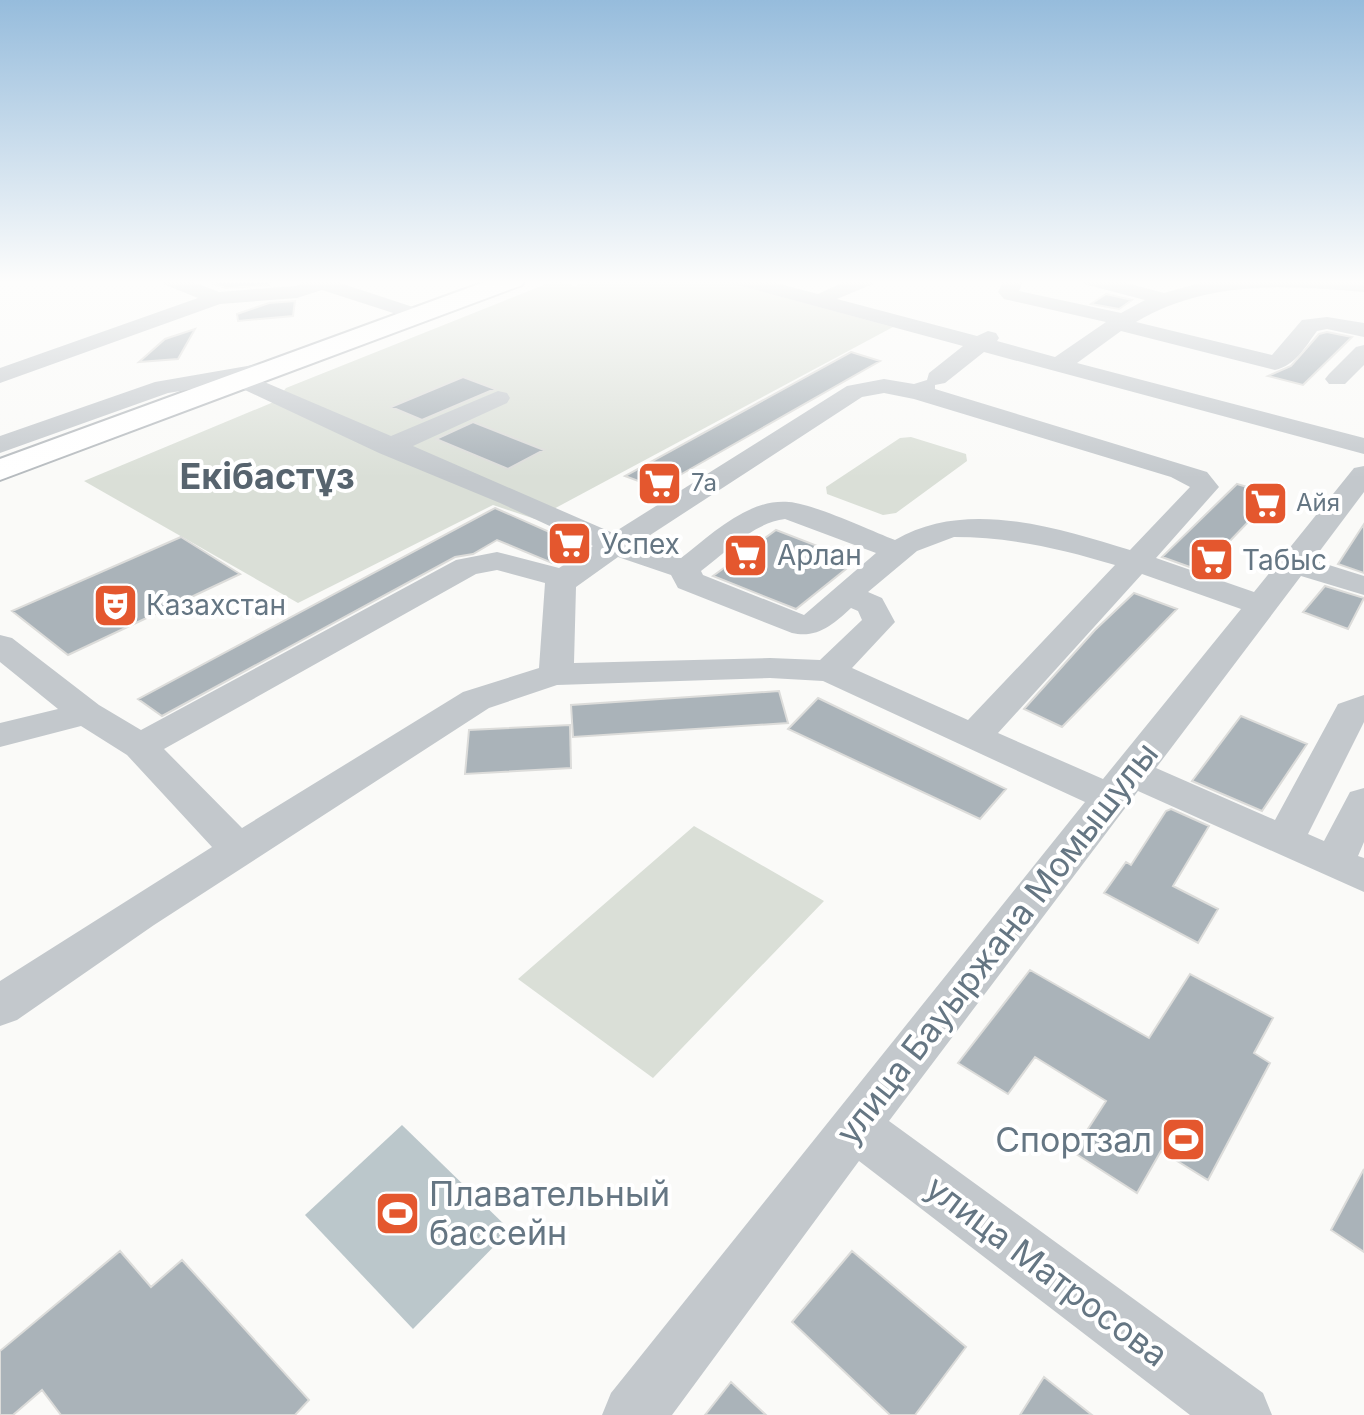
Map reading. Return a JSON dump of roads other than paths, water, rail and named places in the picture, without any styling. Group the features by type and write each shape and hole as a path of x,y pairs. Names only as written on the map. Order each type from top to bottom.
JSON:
{"main road":[{"path":"0,470 334,346"}],"street":[{"path":"0,376 83,346"},
{"path":"927,386 979,346"},
{"path":"1004,346 1364,446"},
{"path":"1063,362 1086,346"},
{"path":"1211,346 1275,363 1286,357 1294,346"},
{"path":"1337,379 1364,352"},
{"path":"1063,362 1364,438"},
{"path":"0,445 163,387 277,367"},
{"path":"241,381 616,546 685,569"},
{"path":"556,674 560,585 565,579 855,391 884,386 927,386 1197,478 1205,487 974,736"},
{"path":"388,447 498,398"},
{"name":"улица Бауыржана Момышулы","path":"633,1415 854,1126 1364,474"},
{"path":"685,569 754,518 770,511 788,510 898,551"},
{"path":"685,569 689,581 804,626 817,621 898,551 923,535 991,526 1043,535 1261,605"},
{"path":"140,746 467,567 497,561 565,579"},
{"path":"1293,564 1364,586"},
{"path":"829,671 879,622 871,605 850,595"},
{"path":"0,645 86,713 140,746 239,850"},
{"path":"0,1006 476,700 508,687 556,674 770,668 829,671 974,736 1284,841 1349,870 1364,802"},
{"path":"1284,841 1351,712 1364,706"},
{"path":"0,735 86,713"},
{"name":"улица Матросова","path":"854,1126 1241,1415"}],"place":[{"name":"7а","path":"660,483"},
{"name":"Айя","path":"1265,503"},
{"name":"Успех","path":"570,544"},
{"name":"Арлан","path":"746,555"},
{"name":"Табыс","path":"1211,560"},
{"name":"Казахстан","path":"115,605"},
{"name":"Спортзал","path":"1183,1140"},
{"name":"Плавательный бассейн","path":"398,1214"}],"district":[{"name":"Екібастұз","path":"267,476"}]}
